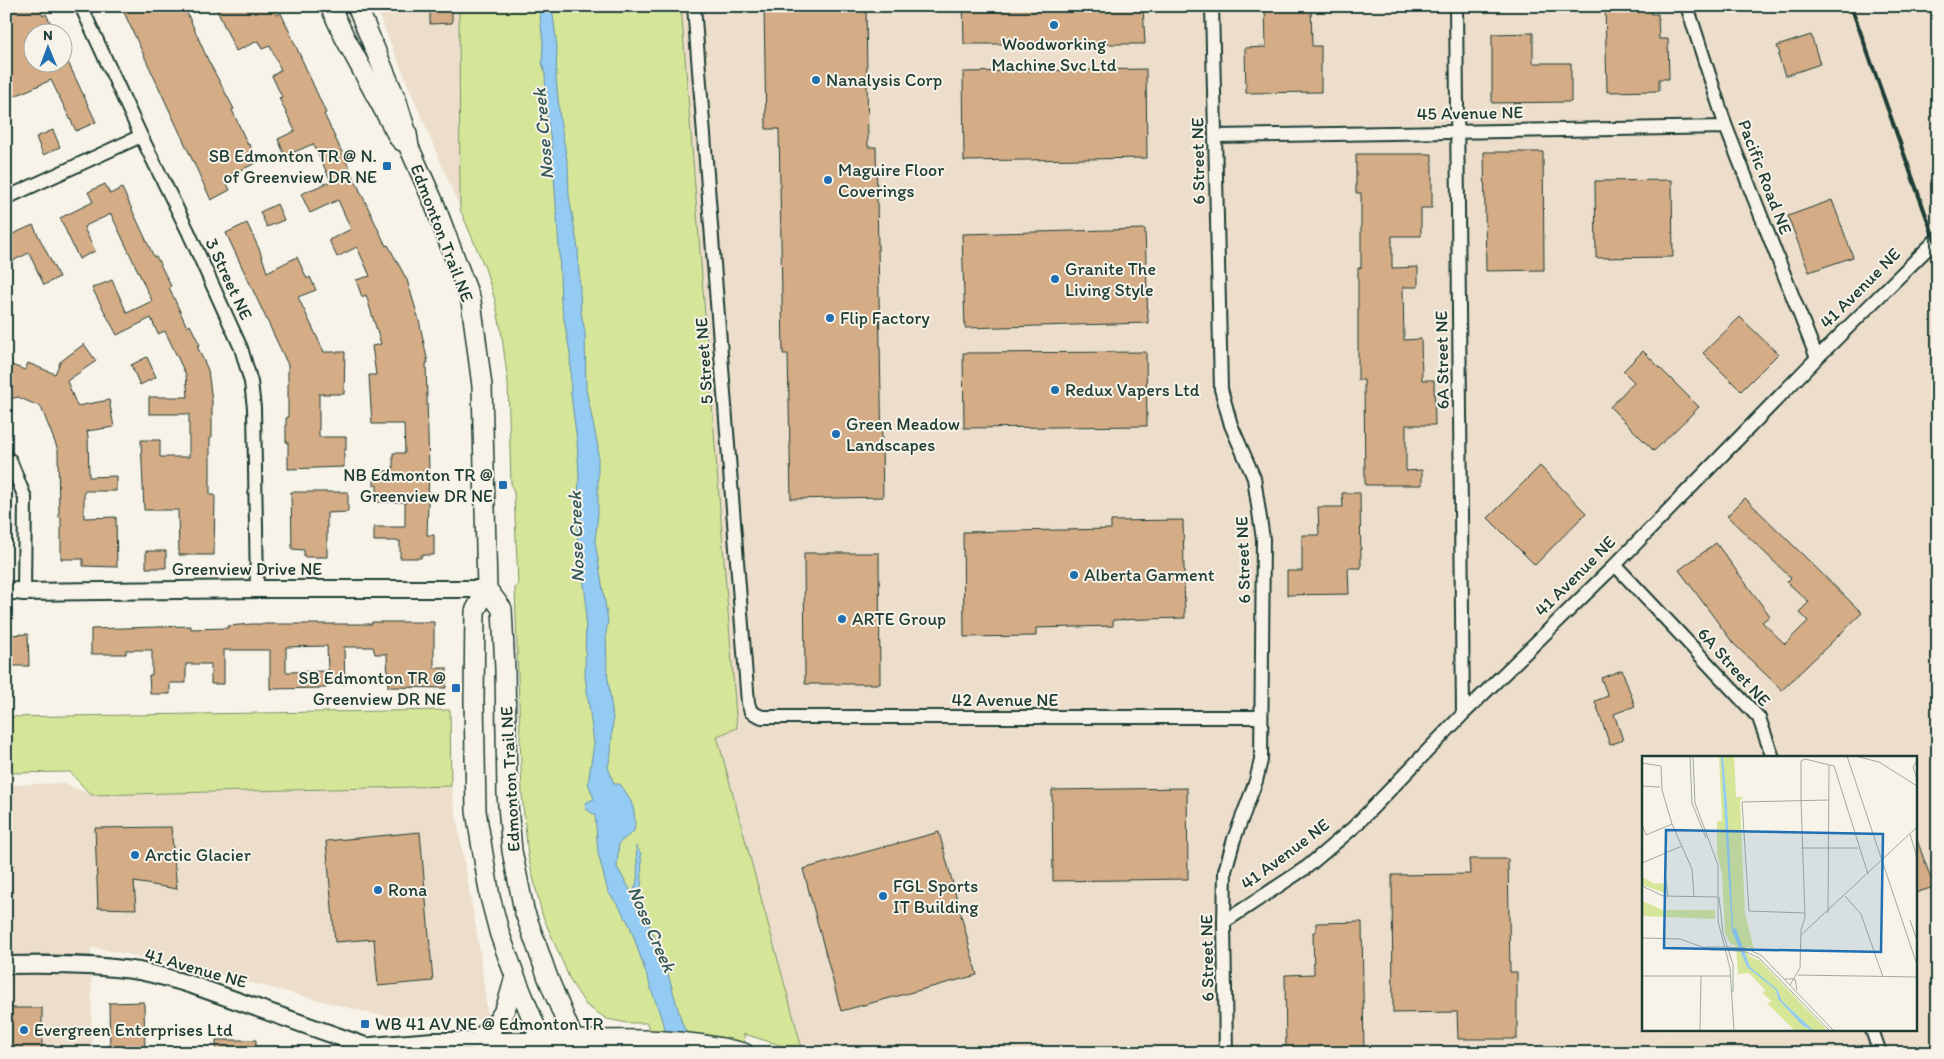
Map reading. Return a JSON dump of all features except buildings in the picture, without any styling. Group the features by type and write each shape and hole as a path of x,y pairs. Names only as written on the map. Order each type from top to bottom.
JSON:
{"main road":[{"name":"Edmonton Trail NE","path":"330,6 398,138 408,147"},
{"name":"Edmonton Trail NE","path":"357,6 397,102 407,134 408,147 434,203 471,301 482,386 487,589 475,611 476,811 490,897 514,976 543,1047"},
{"name":"Edmonton Trail NE","path":"487,589 502,609 507,794 512,850 524,910 548,978 577,1046"},
{"path":"476,1042 502,1017 508,1004 514,976"},
{"path":"543,1047 577,1046 605,1039 650,1040 718,1046 744,1053"}],"street":[{"name":"3 Street NE","path":"81,6 141,136 188,231 241,348 251,382 254,408 257,589"},
{"name":"5 Street NE","path":"694,6 748,703 752,712"},
{"name":"6 Street NE","path":"1212,6 1221,389 1231,425 1254,478 1263,539 1261,760 1256,781 1226,864 1224,922 1226,1053"},
{"name":"6A Street NE","path":"1456,6 1463,714"},
{"name":"Pacific Road NE","path":"1687,6 1726,127 1817,358"},
{"name":"45 Avenue NE","path":"1215,136 1726,127"},
{"path":"6,198 141,136"},
{"name":"41 Avenue NE","path":"1224,922 1296,875 1347,832 1463,714 1615,565 1817,358 1938,238"},
{"path":"10,460 25,498 24,592"},
{"name":"6A Street NE","path":"1615,565 1759,718 1772,756"},
{"name":"Greenview Drive NE","path":"6,590 24,592 487,589"},
{"name":"42 Avenue NE","path":"752,712 762,717 1260,717"},
{"name":"41 Avenue NE","path":"6,965 83,966 137,971 163,976 385,1053"},
{"path":"1873,1032 1880,1053"},
{"name":"41 Avenue NE","path":"367,1047 434,1041 543,1047"}],"shaded area":[{"path":"375,6 459,6 460,209"},
{"path":"681,6 1938,6 1938,1053 803,1052 716,736 737,728"},
{"path":"63,783 91,795 451,786 479,945 488,1020 377,1015 177,964 91,947 92,1053 6,1053 6,785"}],"green space":[{"path":"459,6 681,6 737,728 717,736 803,1052 744,1034 746,1053 656,1053 647,1023 627,1023 607,1019 586,1005 571,982 542,914 528,856 522,794 515,588 518,584 514,493 511,483 508,382 495,300 485,268 460,209"},
{"path":"450,710 451,786 91,795 70,772 6,773 6,717"}],"water":[{"path":"539,6 552,6 557,48 556,78 560,120 568,165 569,196 578,249 581,313 585,331 586,389 598,447 598,514 595,541 608,621 606,633 607,670 613,719 611,753 608,767 614,784 620,784 628,795 633,806 635,818 634,831 619,843 617,867 632,893 637,877 636,846 641,854 642,878 639,900 664,960 682,1023 695,1053 673,1053 630,926 608,892 598,853 595,815 586,809 585,803 594,799 588,783 594,743 585,676 586,600 577,532 579,476 577,441 571,395 570,353 561,302 552,146 547,118"}],"railway":[{"path":"1851,6 1938,249"}],"place":[{"name":"Woodworking Machine Svc Ltd","path":"1054,25"},
{"name":"Nanalysis Corp","path":"816,80"},
{"name":"SB Edmonton TR @ N. of Greenview DR NE","path":"387,166"},
{"name":"Maguire Floor Coverings","path":"828,180"},
{"name":"Granite The Living Style","path":"1055,279"},
{"name":"Flip Factory","path":"830,318"},
{"name":"Redux Vapers Ltd","path":"1055,390"},
{"name":"Green Meadow Landscapes","path":"836,434"},
{"name":"NB Edmonton TR @ Greenview DR NE","path":"503,485"},
{"name":"Alberta Garment","path":"1074,575"},
{"name":"ARTE Group","path":"842,619"},
{"name":"SB Edmonton TR @ Greenview DR NE","path":"456,688"},
{"name":"Arctic Glacier","path":"135,855"},
{"name":"Rona","path":"378,890"},
{"name":"FGL Sports IT Building","path":"883,896"},
{"name":"WB 41 AV NE @ Edmonton TR","path":"365,1024"},
{"name":"Evergreen Enterprises Ltd","path":"24,1030"}],"water label":[{"name":"Nose Creek","path":"543,134"},
{"name":"Nose Creek","path":"576,537"},
{"name":"Nose Creek","path":"652,929"}]}
